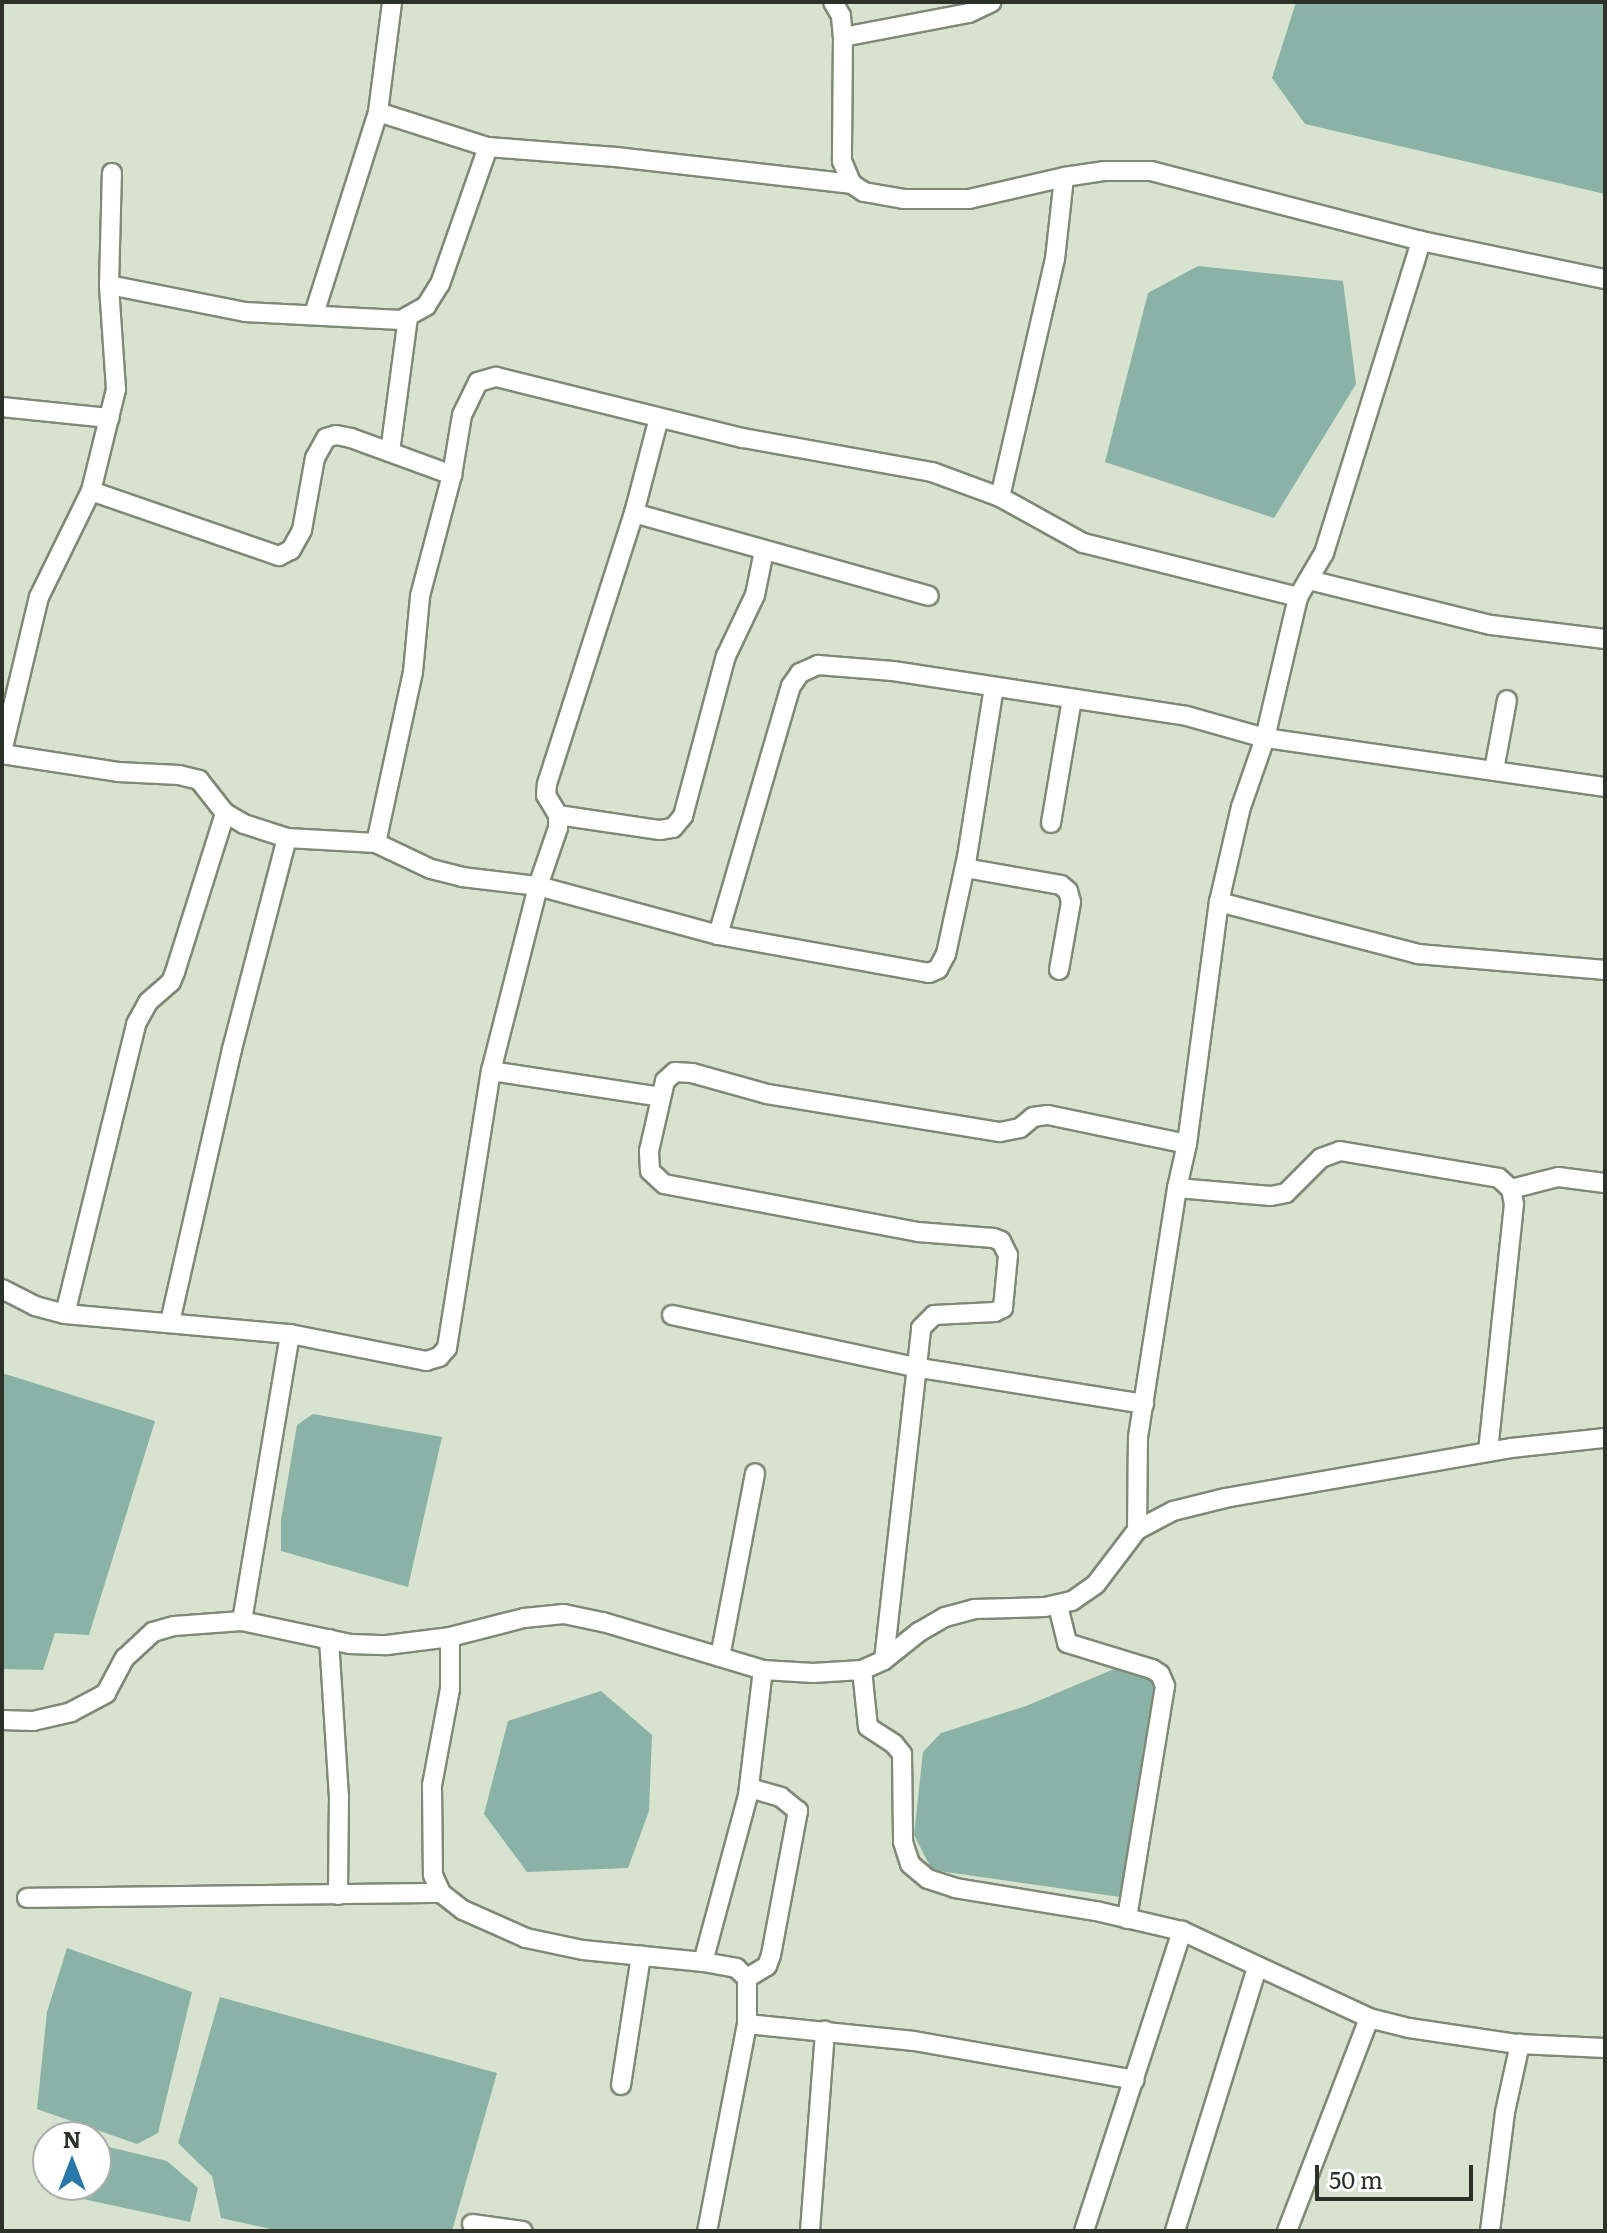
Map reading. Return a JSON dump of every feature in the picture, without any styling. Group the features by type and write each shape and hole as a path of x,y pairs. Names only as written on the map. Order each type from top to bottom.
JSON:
{"street":[{"path":"314,314 378,112 392,2"},
{"path":"833,2 841,16 843,37 842,161 852,184"},
{"path":"843,37 969,13 992,2"},
{"path":"378,112 488,147 616,157 852,184 864,192 903,199 969,199 1064,177 1104,171 1151,171 1421,241 1605,279"},
{"path":"109,285 233,310 408,317 426,306 440,284 488,147"},
{"path":"112,173 109,285 116,389 91,491 39,597 2,753 118,772 199,780 225,813 244,824 287,838 376,843 431,869 462,877 538,886 718,935 929,973 938,969 946,954 965,868 994,687"},
{"path":"1000,497 1055,259 1064,177"},
{"path":"1137,1530 1138,1437 1177,1188 1187,1144 1219,902 1241,807 1265,738 1298,597 1324,553 1421,241"},
{"path":"390,452 408,317"},
{"path":"376,843 413,672 420,596 452,475 462,415 469,394 478,382 496,377 743,438 921,470 1000,497 1083,543 1298,597"},
{"path":"2,407 109,418"},
{"path":"2,1289 35,1306 65,1314 290,1334 426,1361 439,1357 447,1348 491,1071 538,886 558,828 558,815 546,795 547,784 634,513 659,418"},
{"path":"91,491 279,556 291,550 302,530 315,458 326,438 336,435 351,438 452,475"},
{"path":"634,513 929,596"},
{"path":"558,815 660,830 673,828 683,816 726,656 755,595 764,551"},
{"path":"1309,580 1491,625 1605,639"},
{"path":"718,935 791,686 800,673 818,665 893,671 1187,716 1265,738 1605,787"},
{"path":"1051,823 1072,699"},
{"path":"1494,770 1507,700"},
{"path":"65,1314 136,1024 148,1002 171,982 225,813"},
{"path":"170,1322 232,1049 287,838"},
{"path":"965,868 1061,885 1068,891 1071,902 1059,970"},
{"path":"1219,902 1418,954 1605,970"},
{"path":"491,1071 660,1097"},
{"path":"884,1660 901,1524 914,1367 925,1320 934,1315 995,1312 1003,1308 1008,1255 1001,1241 889,1227 664,1184 650,1171 649,1151 665,1081 675,1072 692,1073 767,1094 1000,1132 1020,1128 1033,1117 1048,1115 1187,1144"},
{"path":"1177,1188 1271,1196 1286,1193 1321,1158 1340,1151 1499,1178 1511,1189 1514,1204 1488,1452"},
{"path":"1511,1189 1558,1177 1605,1183"},
{"path":"672,1315 914,1367 1144,1404"},
{"path":"242,1621 290,1334"},
{"path":"2,1720 33,1721 71,1712 106,1693 125,1658 153,1632 174,1626 242,1621 329,1639 387,1645 450,1637 524,1618 564,1614 603,1622 763,1670 813,1673 862,1670 884,1660 919,1632 945,1617 974,1609 1058,1606 1072,1601 1096,1584 1137,1530 1173,1511 1225,1498 1488,1452 1605,1438"},
{"path":"720,1657 755,1473"},
{"path":"1058,1606 1067,1643 1152,1669 1160,1674 1165,1686 1127,1919"},
{"path":"450,1637 450,1689 432,1785 433,1875 441,1893 463,1910 526,1938 583,1950 703,1962 736,1968 747,1978 747,2024 707,2231"},
{"path":"329,1639 339,1796 338,1895"},
{"path":"703,1962 749,1788 763,1670"},
{"path":"862,1670 868,1727 874,1734 894,1744 902,1754 903,1842 910,1864 928,1879 955,1888 1182,1931 1369,2018 1409,2028 1520,2044 1605,2048"},
{"path":"747,1978 767,1966 771,1955 798,1811 781,1797 749,1788"},
{"path":"27,1898 441,1893"},
{"path":"1084,2231 1182,1931"},
{"path":"621,2085 641,1956"},
{"path":"1175,2231 1257,1967"},
{"path":"1287,2231 1369,2018"},
{"path":"747,2024 914,2041 1135,2080"},
{"path":"810,2231 825,2031"},
{"path":"1490,2231 1505,2112 1520,2044"},
{"path":"472,2224 523,2231"}],"water":[{"path":"1296,2 1605,2 1605,194 1305,124 1272,78"},
{"path":"1198,266 1343,281 1356,384 1274,518 1105,462 1148,293"},
{"path":"2,1373 155,1421 89,1635 55,1633 43,1670 2,1669"},
{"path":"313,1414 442,1437 408,1587 281,1551 281,1520 297,1425"},
{"path":"1126,1664 1157,1681 1120,1897 932,1870 914,1835 923,1752 941,1733 1026,1706"},
{"path":"601,1691 652,1735 649,1811 628,1868 527,1872 484,1814 508,1721"},
{"path":"67,1948 192,1992 158,2133 137,2144 112,2135 112,2121 71,2121 37,2109 47,2012"},
{"path":"220,1997 497,2073 452,2231 280,2231 221,2218 212,2176 178,2143"},
{"path":"112,2148 167,2161 198,2188 190,2222 92,2201 112,2201"}]}
